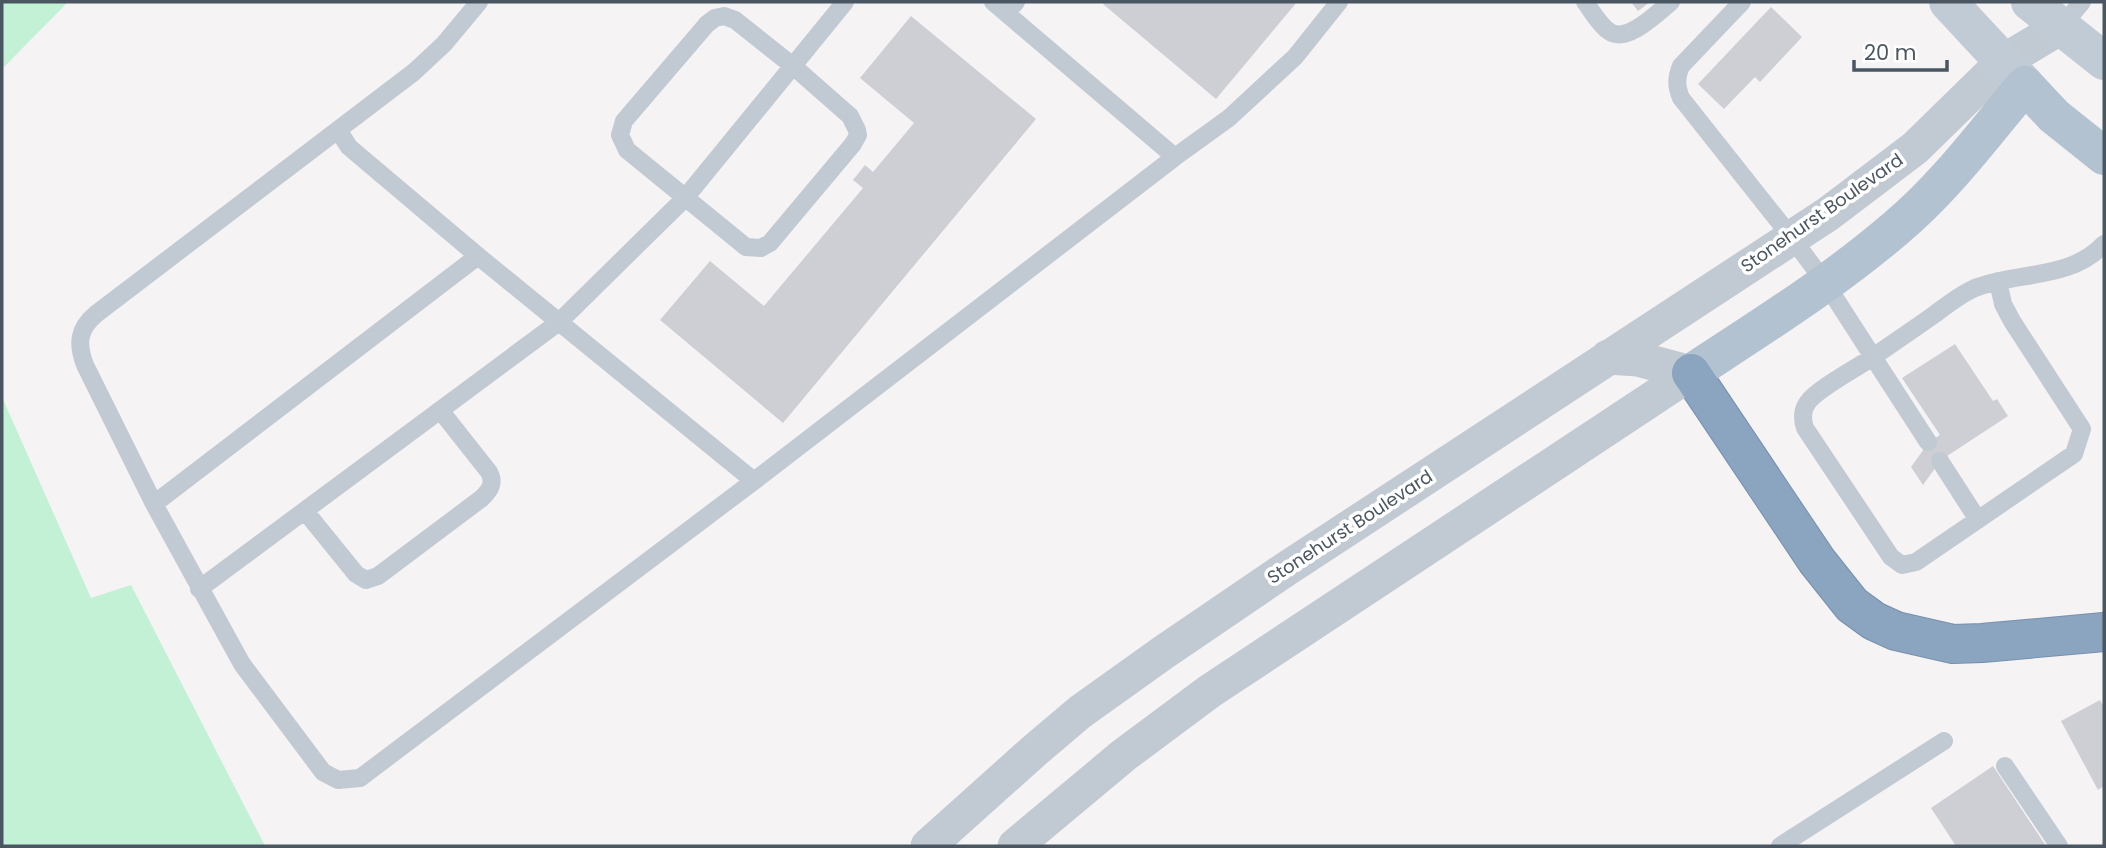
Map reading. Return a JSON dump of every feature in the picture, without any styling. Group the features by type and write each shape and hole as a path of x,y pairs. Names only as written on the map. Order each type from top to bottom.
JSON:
{"highway":[{"path":"1690,373 1817,561 1852,605 1874,621 1896,631 1953,644 2104,632"}],"main road":[{"path":"2015,73 2054,116 2104,156"},
{"name":"Stonehurst Boulevard","path":"1690,373 1826,284 1897,227 1939,187 2015,73"}],"street":[{"path":"1948,2 2015,73"},
{"path":"2031,2 2072,15 2104,61"},
{"name":"Stonehurst Boulevard","path":"928,846 1080,712 1275,576 1828,214 2015,73 2072,15"},
{"path":"1608,358 1638,359 1690,373"},
{"name":"Stonehurst Boulevard","path":"1015,846 1124,755 1210,691 1690,373"},
{"path":"1475,446 1506,495"}],"lane":[{"path":"479,2 430,59 96,314 82,329 79,351 85,365 199,589 242,664 318,766 338,780 354,779 368,774 1229,118 1294,57 1339,2"},
{"path":"199,589 559,322 685,198 845,2"},
{"path":"1585,2 1604,27 1611,33 1620,35 1631,32 1671,2"},
{"path":"1742,2 1681,66 1677,75 1677,88 1681,98 1826,284 1928,442"},
{"path":"1005,5 1175,157"},
{"path":"719,17 735,20 793,66 850,116 858,135 770,243 761,248 747,247 627,150 621,140 624,121 707,24 719,17"},
{"path":"338,130 349,147 478,256 754,481"},
{"path":"1998,281 2012,321 2082,429 2074,454 1916,562 1906,565 1898,563 1891,557 1805,428 1802,417 1809,401 1973,289 1998,281 2075,266 2092,256 2104,244"},
{"path":"154,504 478,256"},
{"path":"305,511 356,574 366,580 377,576 482,498 493,480 440,410"},
{"path":"1940,461 1978,520"},
{"path":"1780,846 1944,741"},
{"path":"2005,765 2059,846"}],"green space":[{"path":"2,2 68,2 2,69"},
{"path":"2,397 91,598 131,585 265,846 2,846"}],"building":[{"path":"1297,2 1216,99 1103,4"},
{"path":"1631,2 1650,2 1638,11"},
{"path":"1771,7 1802,37 1760,82 1755,77 1724,109 1698,84"},
{"path":"911,16 1036,119 783,423 660,320 710,261 764,306 863,188 853,180 865,165 873,172 914,123 860,78"},
{"path":"1955,344 1993,401 1997,399 2008,416 1941,460 1923,485 1911,467 1929,442 1940,435 1902,378"},
{"path":"2100,700 2104,707 2104,786 2098,790 2061,721"},
{"path":"1993,766 2046,846 1956,846 1931,808"}]}
